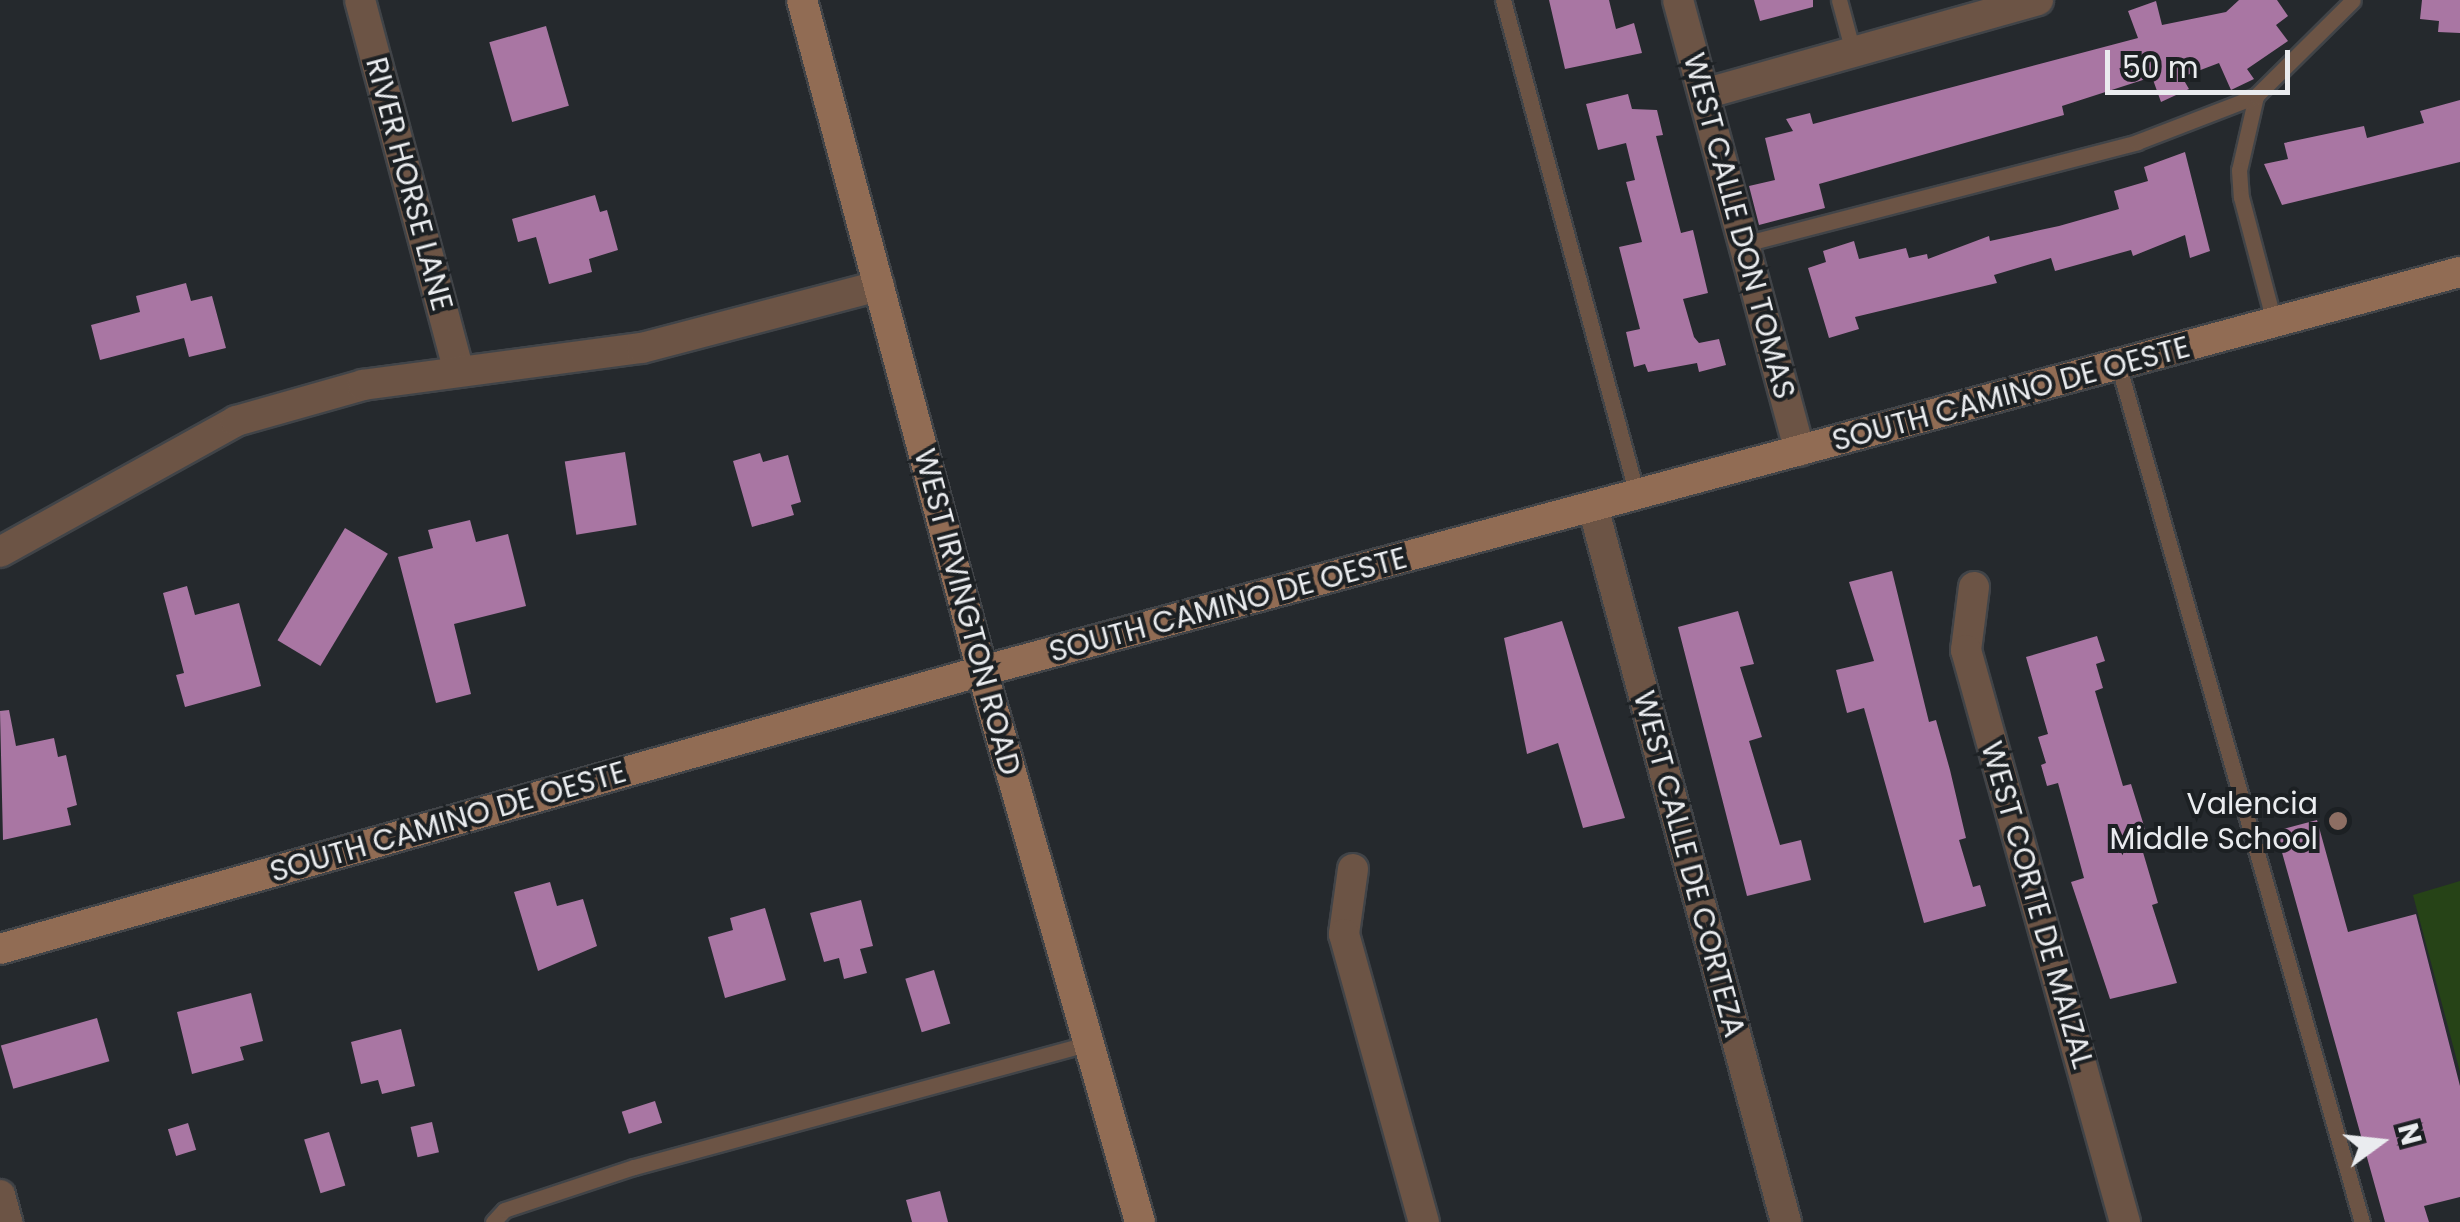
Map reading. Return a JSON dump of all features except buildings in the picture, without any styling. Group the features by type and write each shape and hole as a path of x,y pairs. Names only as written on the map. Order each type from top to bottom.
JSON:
{"street":[{"name":"RIVER HORSE LANE","path":"360,0 458,368"},
{"name":"WEST IRVINGTON ROAD","path":"802,0 982,671 1140,1222"},
{"name":"WEST CALLE DON TOMAS","path":"1678,0 1800,452"},
{"path":"1704,94 2001,5 2038,0"},
{"name":"SOUTH CAMINO DE OESTE","path":"0,949 982,671 2460,272"},
{"path":"0,552 236,421 363,384 458,368 642,348 879,286"},
{"name":"WEST CALLE DE CORTEZA","path":"1593,507 1786,1222"},
{"name":"WEST CORTE DE MAIZAL","path":"1974,587 1966,650 2125,1222"},
{"path":"1353,869 1344,934 1424,1222"},
{"path":"0,1195 8,1222"}],"lane":[{"path":"1503,0 1637,495"},
{"path":"1839,0 1853,52"},
{"path":"1744,244 2137,142 2256,96 2352,0"},
{"path":"2256,96 2239,170 2241,197 2274,322"},
{"path":"2118,364 2362,1222"},
{"path":"493,1222 504,1210 634,1167 1089,1043"}],"green space":[{"path":"2460,881 2460,1072 2413,895"}],"place":[{"name":"Valencia Middle School","path":"2338,821"}]}
